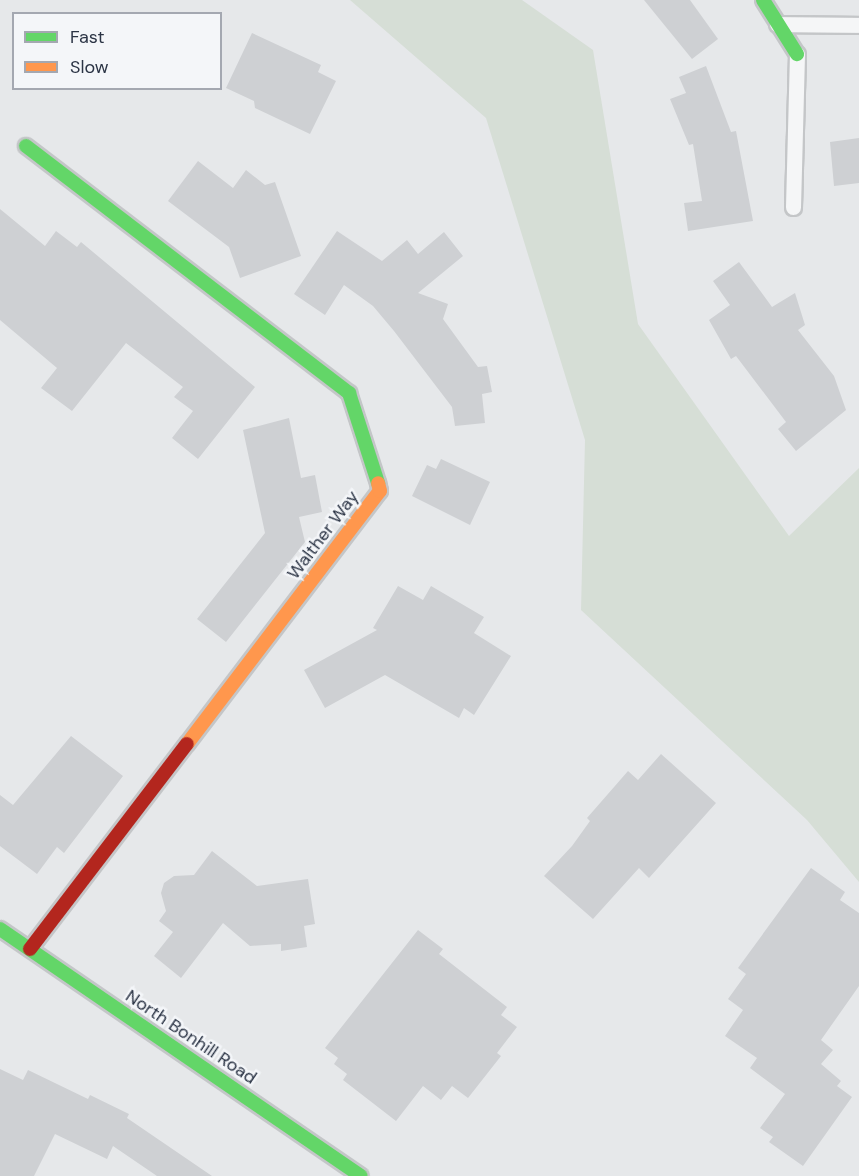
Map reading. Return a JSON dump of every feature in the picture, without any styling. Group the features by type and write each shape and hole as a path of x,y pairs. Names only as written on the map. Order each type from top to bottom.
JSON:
{"street":[{"path":"763,0 797,54"},
{"name":"Walther Way","path":"26,146 349,393 380,491 30,949"},
{"name":"North Bonhill Road","path":"0,929 361,1176"}],"lane":[{"path":"777,24 859,25"},
{"path":"793,207 797,54"}],"shaded area":[{"path":"350,0 522,0 593,50 638,324 789,536 859,468 859,882 807,820 581,610 585,440 486,118"}],"building":[{"path":"644,0 690,0 718,39 692,59"},
{"path":"252,33 321,65 318,72 336,81 310,134 255,108 254,101 226,88"},
{"path":"706,66 731,132 736,131 753,221 688,231 684,203 702,201 693,144 689,145 670,99 686,93 679,77"},
{"path":"859,138 859,183 834,186 830,142"},
{"path":"198,161 233,188 246,170 265,185 275,182 301,256 240,278 229,247 168,201"},
{"path":"0,209 45,246 56,231 77,247 81,242 255,387 198,459 172,438 193,411 174,397 183,387 126,343 72,411 41,388 57,368 0,320"},
{"path":"337,231 382,261 407,240 418,254 444,232 463,256 418,293 448,304 443,319 478,367 487,366 492,392 482,394 485,423 455,426 452,407 394,331 373,306 344,285 325,315 294,294"},
{"path":"739,262 772,307 795,293 805,325 798,330 834,376 846,410 796,451 778,429 786,422 736,356 731,359 709,320 730,305 713,281"},
{"path":"289,418 301,478 315,475 322,512 299,517 305,542 226,642 197,619 265,533 243,430"},
{"path":"441,459 490,482 470,525 412,496 427,465 436,469"},
{"path":"398,586 423,600 431,586 484,617 474,633 511,656 474,715 464,708 459,718 385,675 325,708 304,670 377,630 373,628"},
{"path":"71,736 123,776 64,853 57,847 37,874 0,846 0,795 13,805"},
{"path":"661,754 716,803 649,878 639,868 593,919 544,876 572,846 590,821 587,818 628,771 638,780"},
{"path":"212,851 257,886 308,879 315,924 304,926 307,947 281,951 281,944 250,946 223,923 181,978 154,956 173,932 159,921 166,911 161,893 164,883 174,876 194,875"},
{"path":"811,868 845,892 840,900 859,913 859,986 821,1040 833,1050 821,1064 841,1081 837,1086 852,1097 803,1166 769,1142 773,1137 760,1128 785,1094 750,1068 757,1058 725,1036 743,1010 728,999 746,974 738,968"},
{"path":"418,930 443,949 439,954 507,1007 501,1015 517,1027 497,1053 501,1056 468,1098 452,1086 441,1100 423,1086 396,1121 343,1080 347,1074 334,1064 338,1058 325,1048"},
{"path":"0,1069 23,1080 28,1070 88,1099 90,1095 129,1114 127,1118 212,1176 157,1176 113,1146 107,1159 55,1134 34,1176 0,1176"}],"traffic: fast":[{"path":"763,0 797,54"},
{"path":"26,146 349,393 378,483"},
{"path":"0,929 361,1176"}],"traffic: slow":[{"path":"187,744 380,491 378,483"}],"traffic: jam":[{"path":"30,949 187,744"}]}
